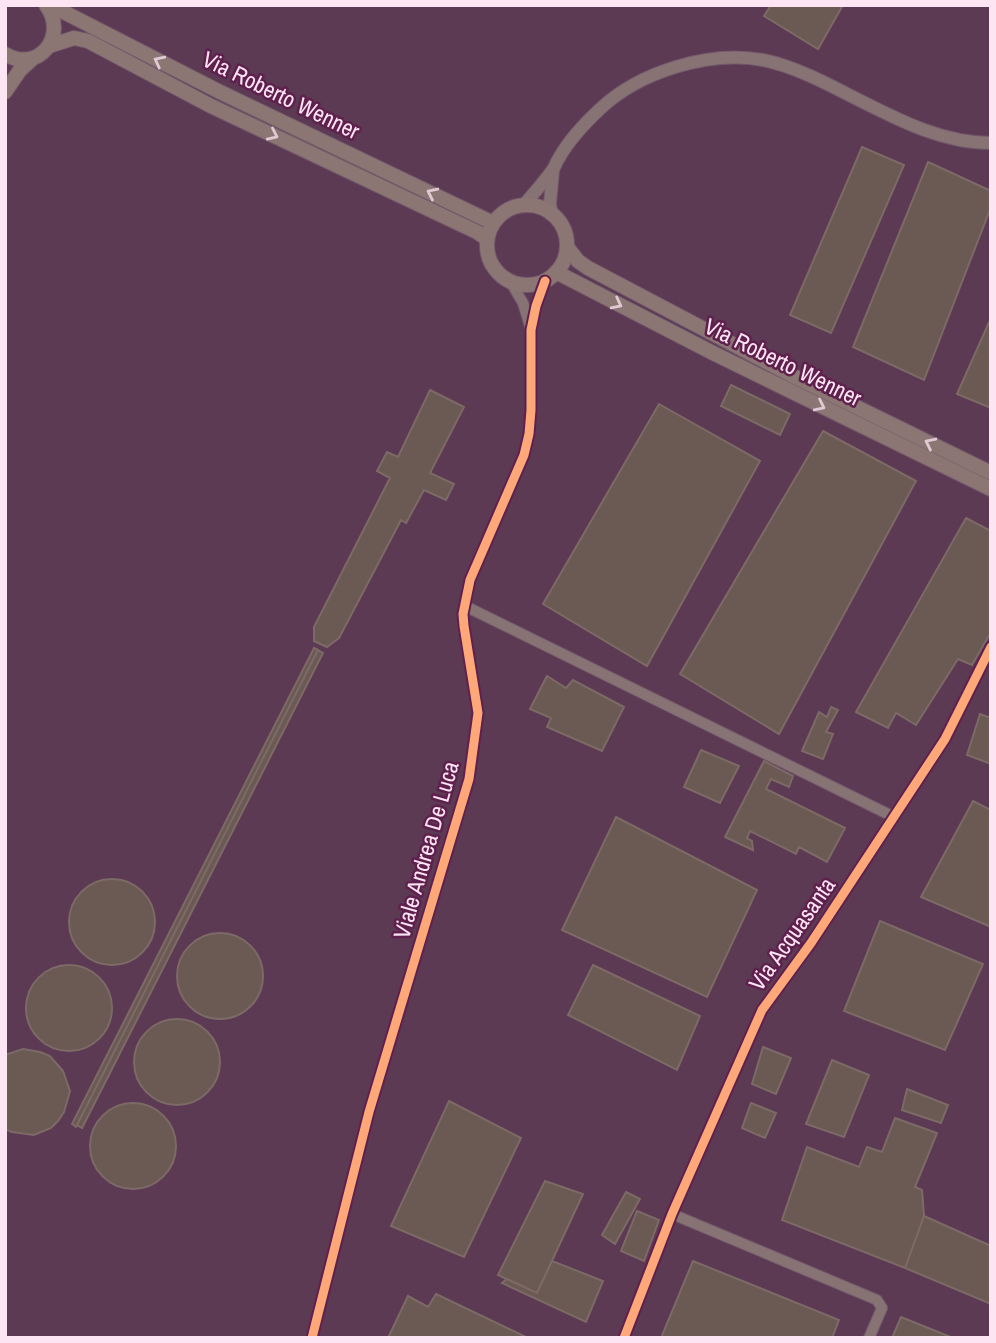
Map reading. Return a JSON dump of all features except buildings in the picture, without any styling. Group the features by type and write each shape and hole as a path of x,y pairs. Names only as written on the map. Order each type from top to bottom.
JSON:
{"main road":[{"path":"5,54 20,60 41,54 49,46 53,39 55,22 48,5"},
{"name":"Via Roberto Wenner","path":"48,5 220,92 493,223"},
{"name":"Via Roberto Wenner","path":"49,46 75,38 88,41 211,106 487,239"},
{"path":"5,92 34,57"},
{"path":"524,205 551,212 565,232 567,247 564,261 551,277 531,285 517,284 503,278 493,267 488,254 487,239 493,223 503,212 524,205"},
{"name":"Via Roberto Wenner","path":"567,247 578,261 588,268 795,377 991,473"},
{"name":"Via Roberto Wenner","path":"551,277 991,489"}],"street":[{"path":"524,205 553,170 570,142 599,109 617,94 654,75 675,68 728,57 764,60 821,80 904,122 948,138 991,143"},
{"path":"551,212 553,170"},
{"path":"531,330 536,306 551,277"},
{"path":"510,281 523,303 531,330"},
{"name":"Viale Andrea De Luca","path":"312,1338 369,1112 469,779 478,713 464,626 464,606 470,580 524,455 529,434 531,330"},
{"path":"464,606 894,817"},
{"name":"Via Acquasanta","path":"624,1338 672,1214 762,1010 811,943 945,739 991,647"},
{"path":"672,1214 877,1300 882,1308 869,1338"}],"cycle path":[{"path":"312,1338 369,1112 469,779 478,713 463,614 470,580 524,455 531,410 531,330 545,281"},
{"path":"624,1338 672,1214 762,1010 811,943 945,739 991,647"}]}
